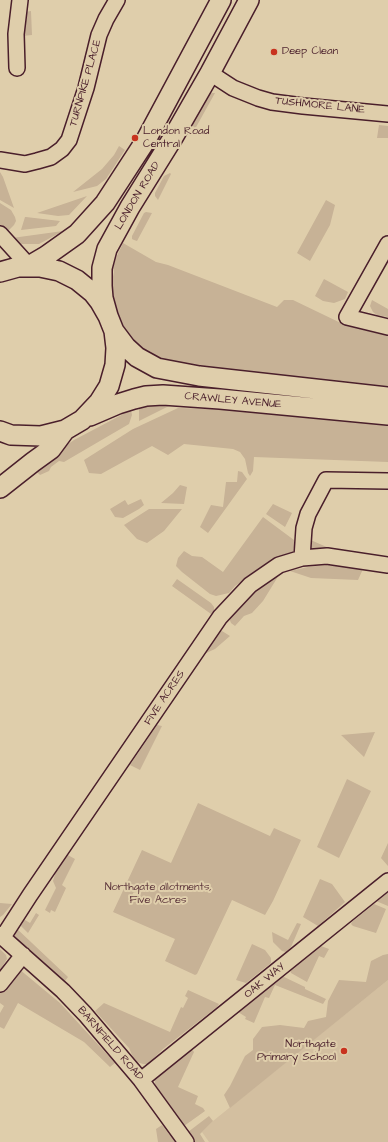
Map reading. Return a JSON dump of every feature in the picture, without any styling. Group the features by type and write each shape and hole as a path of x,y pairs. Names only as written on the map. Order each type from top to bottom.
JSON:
{"main road":[{"name":"LONDON ROAD","path":"29,266 77,234 105,203 146,140 221,0"},
{"name":"LONDON ROAD","path":"111,324 103,298 102,286 102,268 107,249 130,207 210,73 249,0"},
{"path":"0,272 18,267 29,266"},
{"name":"CRAWLEY AVENUE","path":"29,266 59,271 77,280 93,293 100,302 111,324 126,347 137,357 157,368 199,376 388,397"},
{"path":"0,431 11,435 41,436 64,430 82,420 99,402 109,386 116,358 111,324"},
{"name":"CRAWLEY AVENUE","path":"82,420 118,404 134,399 163,395 388,415"},
{"path":"0,488 51,449 64,430"}],"street":[{"path":"17,68 16,34 20,0"},
{"name":"TURNPIKE PLACE","path":"0,160 25,164 51,157 62,149 69,140 86,88 99,35 117,0"},
{"name":"TUSHMORE LANE","path":"210,73 233,88 272,102 388,114"},
{"path":"0,234 29,266"},
{"path":"388,244 347,317 388,327"},
{"path":"302,558 304,528 308,514 326,480 388,481"},
{"name":"FIVE ACRES","path":"1,936 226,610 250,585 279,565 302,558 327,556 388,565"},
{"name":"OAK WAY","path":"141,1080 388,881"},
{"name":"BARNFIELD ROAD","path":"1,936 76,1005 141,1080 186,1142"},
{"path":"0,984 23,955"}],"shaded area":[{"name":"Northgate Primary School","path":"388,980 388,1142 209,1142 202,1132 213,1121"}],"green space":[{"path":"31,11 32,35 22,36 25,12"},
{"path":"215,93 195,129 192,124 208,95"},
{"path":"379,125 388,126 388,138 377,138"},
{"path":"119,146 125,150 106,179 97,186 73,192 102,169 114,155"},
{"path":"0,172 3,177 14,208 0,200"},
{"path":"170,173 171,174 158,200 155,193 164,176"},
{"path":"87,196 69,215 58,216 37,213"},
{"path":"326,200 335,205 330,225 310,261 297,253"},
{"path":"0,203 11,210 16,221 5,234 0,227"},
{"path":"144,213 152,213 137,241 134,240 132,239 132,236"},
{"path":"25,217 60,221 56,226 21,230"},
{"path":"63,231 39,244 21,244 12,238"},
{"path":"123,243 156,262 168,265 277,307 284,300 293,300 347,326 388,336 388,387 194,368 156,360 136,345 125,331 119,321 110,291 114,272 113,268"},
{"path":"324,279 348,292 345,299 334,303 323,301 315,296"},
{"path":"372,300 388,309 388,317 377,315 373,312 370,306"},
{"path":"147,405 171,405 139,421 139,408"},
{"path":"178,408 249,410 388,424 388,462 254,457 253,471 250,476 245,459 240,452 233,449 184,444 168,455 152,446 101,474 89,473 84,460 133,429"},
{"path":"131,410 132,415 129,424 64,462 59,461 51,467 49,471 40,475 33,468 74,440"},
{"path":"238,471 242,472 247,479 208,533 200,527 211,505 223,507 226,482 237,482"},
{"path":"180,485 187,487 184,504 161,503 173,493"},
{"path":"141,499 144,505 123,518 115,517 110,509 125,500 128,505"},
{"path":"273,504 292,513 285,527 266,514"},
{"path":"149,509 182,509 164,531 147,543 137,539 124,525"},
{"path":"263,517 294,540 293,552 288,556 271,562 235,586 229,593 216,596 210,594 176,566 178,558 184,551 192,556 202,557 223,572"},
{"path":"306,538 329,548 305,549"},
{"path":"326,565 363,569 358,580 311,578 290,571"},
{"path":"279,575 263,601 252,613 244,616 235,626 231,623 229,618 236,607 248,595"},
{"path":"177,579 211,603 214,607 214,611 211,614 172,586"},
{"path":"222,631 230,636 215,649 204,654 219,632"},
{"path":"157,725 162,726 140,770 130,765"},
{"path":"375,732 364,757 341,735"},
{"path":"347,779 371,791 339,858 317,847"},
{"name":"Northgate allotments, Five Acres","path":"198,803 270,836 274,828 301,840 265,915 232,900 197,974 195,975 165,961 175,939 113,912 142,850 171,863"},
{"path":"388,843 388,866 381,858"},
{"path":"66,854 75,859 62,885 66,888 55,912 51,910 50,913 45,910 56,888 53,881 57,868"},
{"path":"320,879 332,884 345,902 318,926 303,917"},
{"path":"388,892 388,906 376,901"},
{"path":"0,903 12,904 0,917"},
{"path":"374,904 386,909 376,933 353,926 351,924 352,922"},
{"path":"36,913 39,915 28,933 17,922 20,917 30,923"},
{"path":"297,923 301,924 291,947 286,952 282,951 273,942 272,932 288,940"},
{"path":"14,926 68,977 65,981 9,931"},
{"path":"252,944 265,950 271,958 271,963 246,983 236,980"},
{"path":"321,946 329,949 324,958 319,956 307,982 291,973 290,970"},
{"path":"0,949 6,955 7,959 0,970"},
{"path":"388,954 388,980 230,1108 224,1095 245,1056 253,1050 253,1039 262,1027 280,1025 304,1028 308,1021 326,1017 328,1001 339,980 366,982 371,961"},
{"path":"19,969 60,1003 115,1063 110,1067 84,1042 18,1003 4,1029 0,1027 0,1013 4,1006 0,1003 0,991"},
{"path":"282,976 326,999 323,1004 275,985 269,998 265,997 254,1023 245,1019 246,1017 238,1012"},
{"path":"188,990 219,1004 163,1049 148,1064 137,1062 129,1048 95,1011 104,1003 170,1032 181,1007 183,1008 188,998 185,996"},
{"path":"191,1048 194,1052 178,1087 198,1096 195,1104 203,1108 205,1111 184,1126 157,1091 155,1078 161,1070"},
{"path":"209,1116 213,1121 200,1134 205,1142 195,1142 187,1133"},
{"path":"162,1125 175,1142 158,1142 156,1129"}],"place":[{"name":"Deep Clean","path":"274,52"},
{"name":"London Road Central","path":"135,138"},
{"name":"Northgate Primary School","path":"344,1051"}]}
